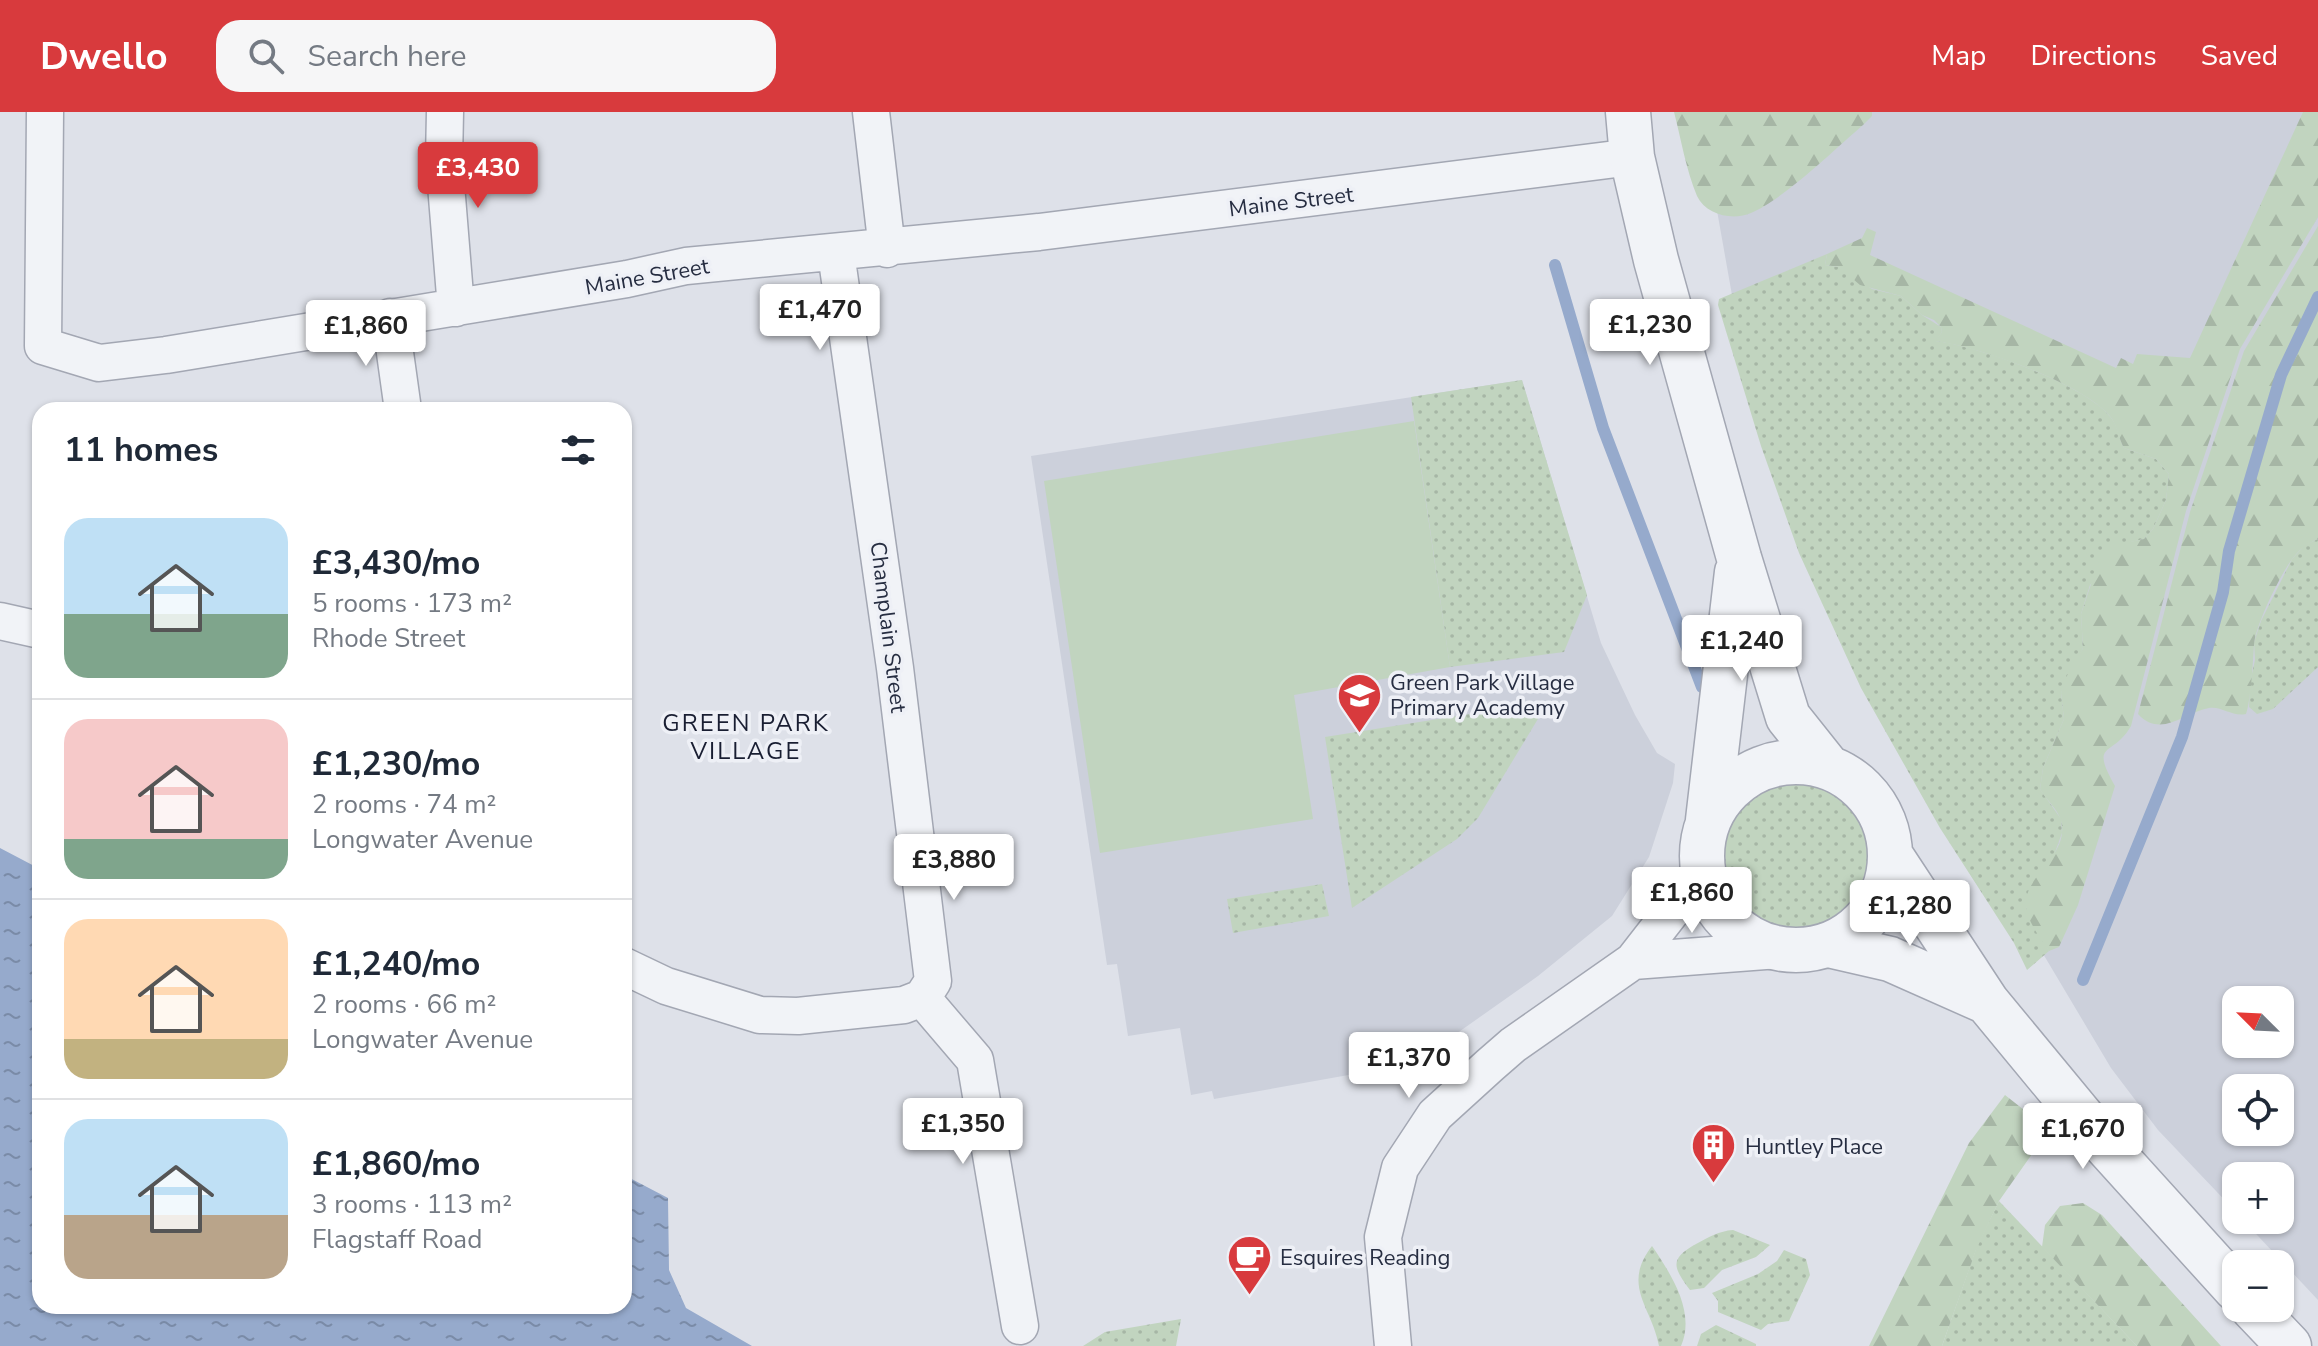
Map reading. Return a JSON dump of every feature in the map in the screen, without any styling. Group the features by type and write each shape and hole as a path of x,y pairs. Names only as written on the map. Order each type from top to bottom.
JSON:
{"street":[{"name":"Maine Street","path":"45,112 43,346 99,363 456,308 686,266 887,249 1632,157"},
{"path":"445,112 444,160 456,308"},
{"path":"871,112 887,249"},
{"path":"1628,112 1632,157 1656,260 1739,558 1788,717 1827,766"},
{"name":"Champlain Street","path":"836,253 895,668 933,981 922,998"},
{"path":"390,317 402,402"},
{"path":"1739,558 1708,820 1702,847 1703,871 1710,897 1727,922 1748,938 1780,950"},
{"path":"0,621 32,628"},
{"path":"1633,961 1803,951 1829,945 1855,930 1871,913 1884,891 1891,856 1886,826 1875,804 1854,781 1827,766 1782,762 1750,773 1723,796 1708,820"},
{"path":"1891,856 1987,1002 2101,1140 2222,1274"},
{"path":"1393,1346 1383,1237 1400,1168 1435,1115 1490,1065 1513,1045 1633,961 1703,871"},
{"path":"1829,945 1890,959 1987,1002"},
{"path":"632,970 666,986 760,1015 785,1016 883,1008 922,998 975,1060 1020,1326"},
{"path":"2266,1322 2289,1346"}],"shaded area":[{"path":"1692,112 2318,112 2318,1300 2294,1274 2294,1250 2271,1250 2256,1234 2294,1234 2294,1162 2222,1162 2222,1197 2158,1130 2111,1068 1879,678 1735,312 1713,188"},
{"name":"Green Park Village Primary Academy","path":"1522,380 1601,643 1657,753 1675,764 1673,783 1649,857 1612,916 1538,976 1446,1041 1354,1074 1214,1099 1212,1091 1191,1095 1180,1028 1128,1036 1117,964 1107,965 1031,456"}],"green space":[{"path":"1674,112 1872,112 1872,116 1778,197 1751,213 1728,216 1713,212 1697,196"},
{"path":"2303,112 2318,112 2318,217 2240,349 2186,511 2131,726 2104,755 2107,772 2115,786 2078,905 2059,947 2049,951 2032,924 2026,906 2031,885 2059,845 2062,833 2055,809 2040,789 2043,768 2064,719 2061,693 2064,681 2083,648 2081,614 2103,552 2114,545 2144,539 2153,529 2166,500 2169,474 2156,459 2124,448 2112,419 2080,393 2003,359 1935,341 1942,332 1934,320 1922,315 1901,296 1860,285 1839,267 1825,265 1827,254 1862,238 1867,228 1876,232 1870,255 2116,368 2121,358 2133,364 2137,354 2190,358"},
{"path":"2318,226 2318,539 2293,558 2264,613 2255,636 2246,714 2209,708 2173,722 2155,724 2138,714 2190,512 2244,351"},
{"path":"1827,254 1825,265 1839,267 1872,289 1901,296 1941,327 1942,332 1936,341 2004,359 2081,393 2112,419 2124,448 2156,459 2169,474 2166,500 2153,529 2144,539 2131,542 2090,585 2081,614 2083,648 2061,693 2064,719 2043,768 2040,789 2061,819 2062,833 2053,858 2034,884 2026,907 2049,951 2027,970 2014,943 1940,828 1861,688 1799,553 1761,446 1718,305 1719,299"},
{"path":"1522,380 1587,595 1564,652 1450,667 1411,397"},
{"path":"1414,421 1450,667 1294,695 1313,819 1100,853 1044,481"},
{"path":"2318,539 2318,667 2273,709 2257,714 2249,707 2250,683 2255,660 2254,642 2261,621 2292,559 2305,545"},
{"path":"1532,704 1544,709 1478,818 1457,839 1352,908 1325,737"},
{"path":"1792,777 1821,783 1846,799 1862,824 1868,853 1862,882 1846,907 1821,923 1792,929 1763,923 1738,907 1722,882 1716,853 1722,824 1738,799 1763,783"},
{"path":"1322,884 1329,916 1233,933 1227,899"},
{"path":"2005,1095 2033,1117 2044,1137 1999,1201 1976,1250 1942,1346 1869,1346 1969,1143"},
{"path":"1999,1201 2137,1346 1942,1346 1977,1246"},
{"path":"2083,1203 2102,1215 2221,1346 2137,1346 2042,1247 2045,1225 2060,1206"},
{"path":"1733,1230 1770,1245 1756,1257 1722,1270 1704,1288 1690,1290 1677,1269 1681,1254 1705,1239"},
{"path":"1652,1246 1667,1269 1683,1307 1685,1333 1681,1346 1659,1346 1641,1296 1639,1273"},
{"path":"1784,1250 1806,1259 1810,1275 1789,1321 1768,1324 1761,1330 1718,1312 1718,1301 1712,1293 1758,1274 1777,1261"},
{"path":"1181,1319 1176,1346 1083,1346 1105,1332"},
{"path":"1716,1325 1756,1346 1697,1346 1701,1334"}],"water":[{"path":"0,848 32,865 32,1314 632,1314 632,1179 668,1198 669,1270 686,1308 752,1346 0,1346"}],"waterway":[{"path":"1555,265 1603,428 1702,687"},
{"path":"2083,980 2182,737 2223,592 2229,551 2281,375 2318,297"}],"place":[{"name":"Green Park Village Primary Academy","path":"1359,734"},
{"name":"Huntley Place","path":"1714,1185"},
{"name":"Esquires Reading","path":"1249,1296"}],"district":[{"name":"GREEN PARK VILLAGE","path":"746,737"}]}
